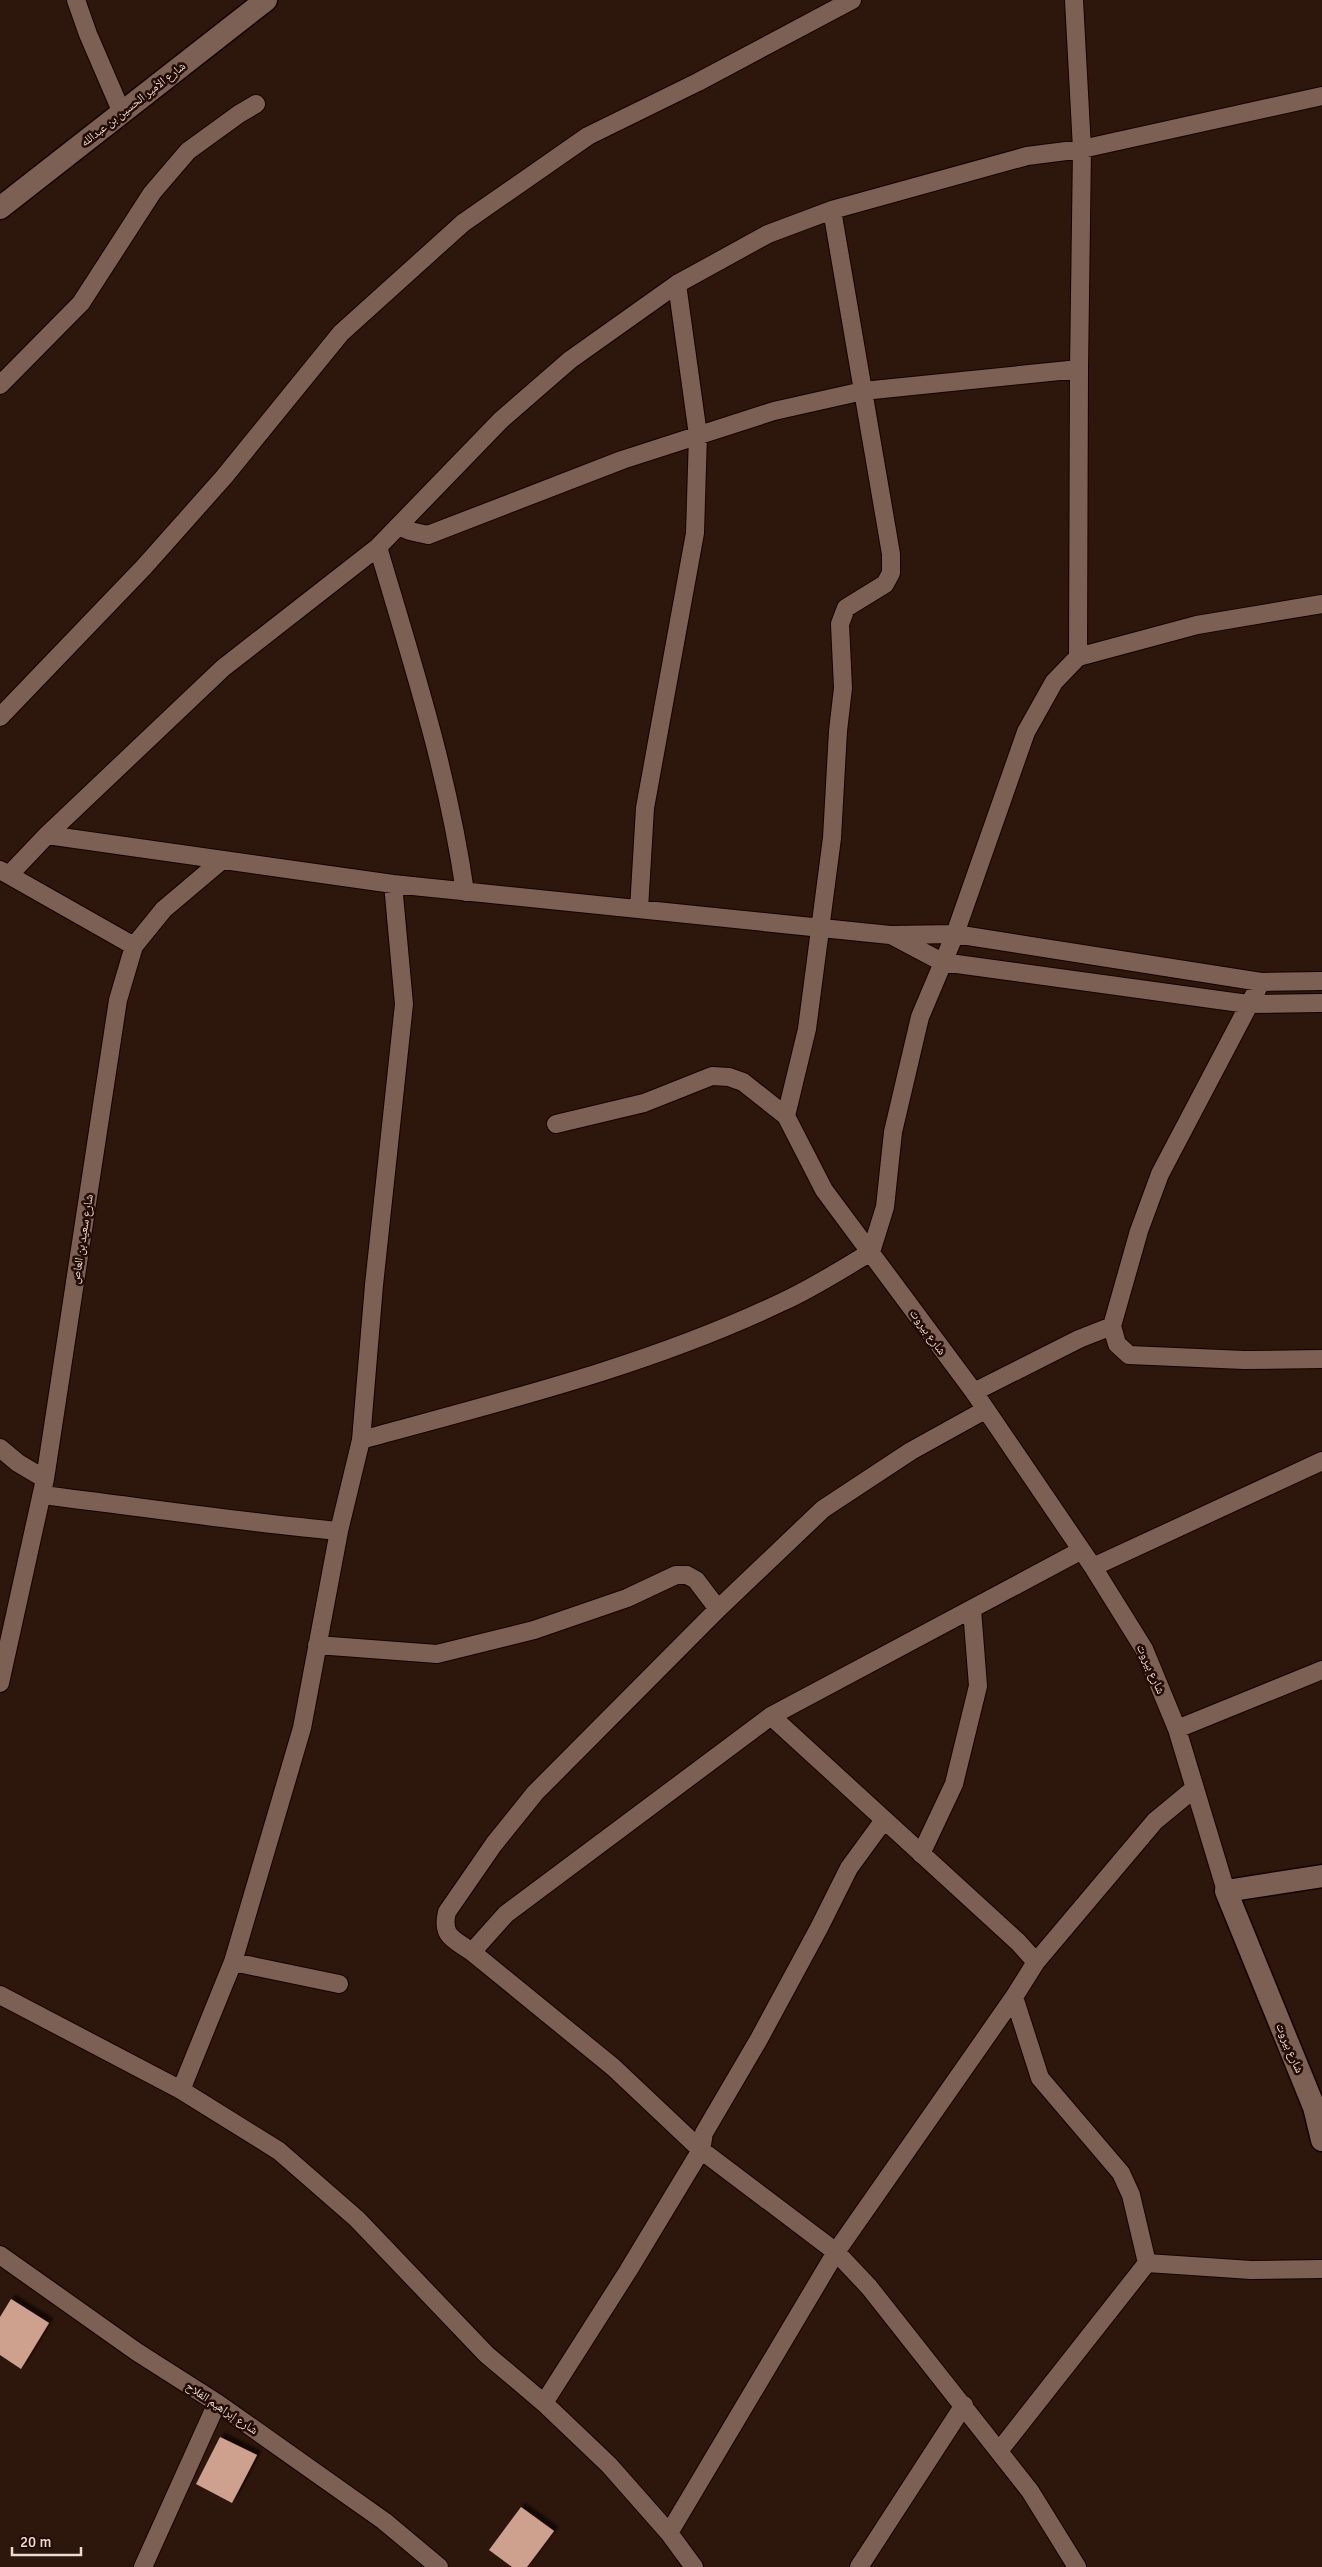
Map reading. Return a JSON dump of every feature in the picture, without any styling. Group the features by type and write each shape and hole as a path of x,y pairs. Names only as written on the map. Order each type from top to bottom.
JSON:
{"street":[{"path":"76,0 88,34 122,113"},
{"name":"شارع الأمير الحسين بن عبدالله","path":"0,208 266,0"},
{"path":"0,717 175,532 224,477 341,333 463,223 588,136 698,82 852,0"},
{"path":"1074,0 1082,149 1078,369 1078,657"},
{"path":"222,860 164,909 134,946 5,873 223,668 378,547 501,420 570,360 677,284 768,234 832,210 1026,156 1082,149 1322,96"},
{"path":"0,385 81,304 152,193 188,151 256,104"},
{"path":"556,1124 644,1103 712,1076 729,1076 743,1082 786,1116 808,1029 832,838 843,688 840,624 846,608 884,584 891,573 891,554 832,210"},
{"path":"639,909 644,808 695,533 698,434 677,284"},
{"path":"398,526 410,532 428,535 622,460 698,434 774,411 863,390 1078,369"},
{"path":"378,547 442,764 456,830 465,892"},
{"path":"360,1440 555,1387 657,1355 783,1302 871,1252 885,1207 893,1132 920,1017 955,934 1026,732 1054,682 1078,657 1197,625 1322,604"},
{"path":"47,835 393,884 890,935 955,934 1261,982 1322,981"},
{"path":"181,2090 233,1962 302,1728 339,1531 360,1440 377,1256 404,1004 393,884"},
{"path":"890,935 942,962 1248,1004 1322,1003"},
{"name":"شارع سعيد بن العاص","path":"0,1683 44,1487 118,1000 134,946"},
{"path":"1261,982 1160,1174 1139,1231 1112,1326 1117,1344 1129,1356 1244,1360 1322,1359"},
{"name":"شارع بيروت","path":"786,1116 824,1190 871,1252 924,1328 974,1392 1080,1551 1093,1567 1144,1649 1177,1729 1226,1891 1314,2107 1322,2140"},
{"path":"974,1392 1079,1339 1112,1326"},
{"path":"985,1410 911,1451 823,1509 718,1609 535,1793 494,1844 447,1912 444,1925 447,1934 472,1952 613,2067 701,2150 836,2252 964,2405 1030,2490 1077,2567"},
{"path":"0,1448 44,1487 257,1524 339,1531"},
{"path":"1093,1567 1322,1461"},
{"path":"472,1952 506,1914 771,1716 1080,1551"},
{"path":"317,1645 437,1654 534,1630 627,1598 676,1575 687,1575 696,1580 718,1609"},
{"path":"921,1854 954,1784 978,1686 972,1609"},
{"path":"1177,1729 1322,1670"},
{"path":"771,1716 1018,1942 1036,1962"},
{"path":"669,2533 836,2252 1014,1997 1036,1962 1155,1821 1195,1788"},
{"path":"544,2403 628,2271 701,2150 704,2133 759,2039 849,1868 884,1820"},
{"path":"1226,1891 1322,1876"},
{"path":"233,1962 340,1984"},
{"path":"0,1995 181,2090 286,2157 357,2219 486,2354 544,2403 609,2465 669,2533 694,2567"},
{"path":"1014,1997 1040,2078 1121,2173 1131,2195 1147,2263"},
{"name":"شارع إبراهيم الفلاح","path":"0,2256 137,2352 217,2403 384,2521 439,2567"},
{"path":"1147,2263 1251,2270 1322,2269"},
{"path":"999,2451 1147,2263"},
{"path":"143,2567 217,2403"},
{"path":"859,2567 964,2405"}],"building":[{"path":"11,2299 49,2323 21,2369 0,2355 0,2317"},
{"path":"220,2437 257,2455 232,2503 196,2484"},
{"path":"521,2507 554,2531 527,2567 512,2567 489,2550"}]}
